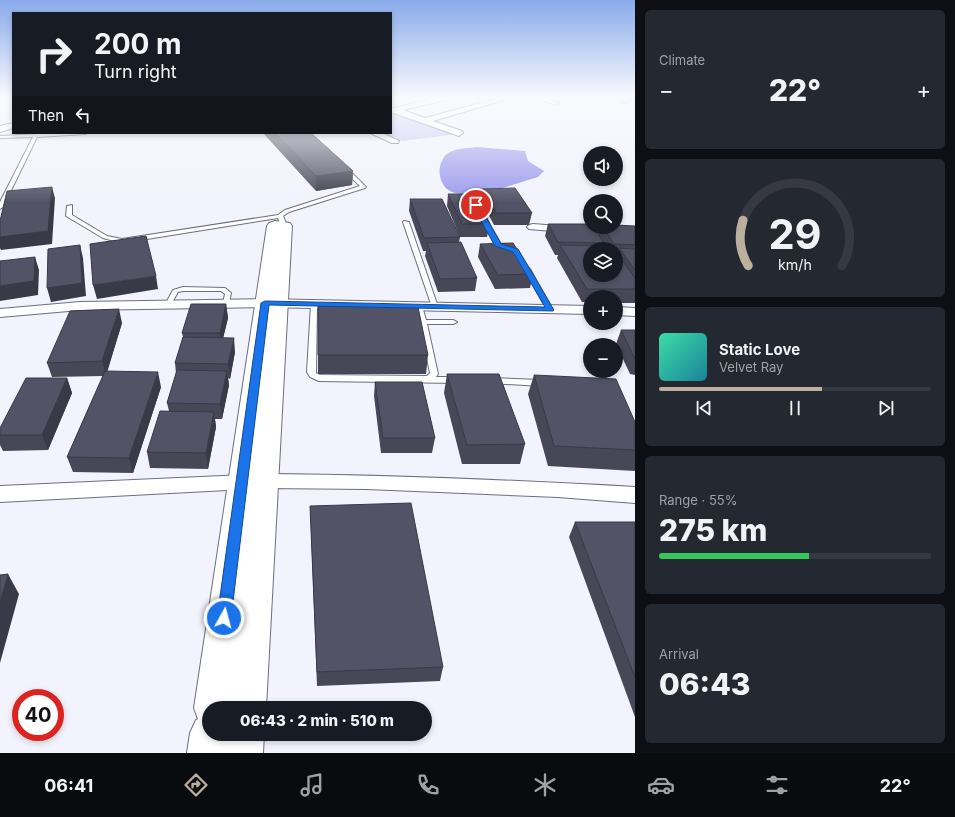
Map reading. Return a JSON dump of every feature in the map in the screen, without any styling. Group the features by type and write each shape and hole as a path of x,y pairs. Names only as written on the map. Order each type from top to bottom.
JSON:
{"street":[{"path":"377,134 395,141"},
{"path":"248,701 254,482 280,223"},
{"path":"533,227 635,235"},
{"path":"0,313 80,306 226,303 583,310"},
{"path":"623,311 635,312"},
{"path":"213,701 254,482"},
{"path":"0,494 254,482 367,482 558,490 635,495"},
{"path":"206,753 208,741"},
{"path":"244,753 245,741"}],"lane":[{"path":"0,137 60,134"},
{"path":"0,207 36,135"},
{"path":"70,206 69,216 76,222 90,228 103,237 122,241 280,223 287,211 363,187 339,163"},
{"path":"479,212 499,246 516,250"},
{"path":"406,222 435,307"},
{"path":"523,263 550,310"},
{"path":"314,304 311,372 316,378 468,380"},
{"path":"419,306 434,374 429,379"},
{"path":"423,322 453,322"},
{"path":"484,381 554,383"}],"shaded area":[{"path":"384,134 458,134 402,141"},
{"path":"477,147 525,151 528,161 544,171 538,177 485,192 464,194 455,193 449,190 441,181 440,174 440,168 445,156 450,152 463,148"}],"building":[{"path":"276,134 312,134 353,171 316,176"},
{"path":"52,187 48,231 0,237 0,221 7,191"},
{"path":"515,188 532,213 496,213 482,189"},
{"path":"448,194 474,194 490,224 462,224"},
{"path":"410,199 442,199 460,237 424,238"},
{"path":"548,224 583,224 583,234 598,234 603,242 583,243 558,242"},
{"path":"623,225 635,226 635,245 623,244 623,242 613,242 608,234 623,234"},
{"path":"146,236 156,276 93,285 90,244"},
{"path":"461,242 477,278 440,279 427,243"},
{"path":"513,243 533,274 498,275 480,244"},
{"path":"80,245 82,283 47,288 48,249"},
{"path":"560,245 583,245 583,282 623,282 623,262 635,278 635,289 587,289"},
{"path":"623,248 635,249 635,270 623,254"},
{"path":"35,257 34,281 0,286 0,261"},
{"path":"191,304 226,304 220,333 182,333"},
{"path":"318,306 418,307 428,355 318,355"},
{"path":"119,309 102,361 47,363 70,311"},
{"path":"621,330 635,330 635,359"},
{"path":"183,337 234,338 228,364 175,363"},
{"path":"177,370 227,371 220,404 167,403"},
{"path":"105,371 158,372 129,458 67,457"},
{"path":"447,374 499,374 525,444 467,445"},
{"path":"534,375 616,379 635,422 635,450 554,446"},
{"path":"26,378 67,378 42,435 0,435 0,428"},
{"path":"375,382 422,382 435,438 383,438"},
{"path":"160,411 214,412 206,453 147,452"},
{"path":"411,503 443,667 317,672 310,506"},
{"path":"575,522 635,522 635,677"},
{"path":"8,574 0,602 0,575"}],"route":[{"path":"224,618 265,303 550,310 516,250 499,246 476,205"}]}
